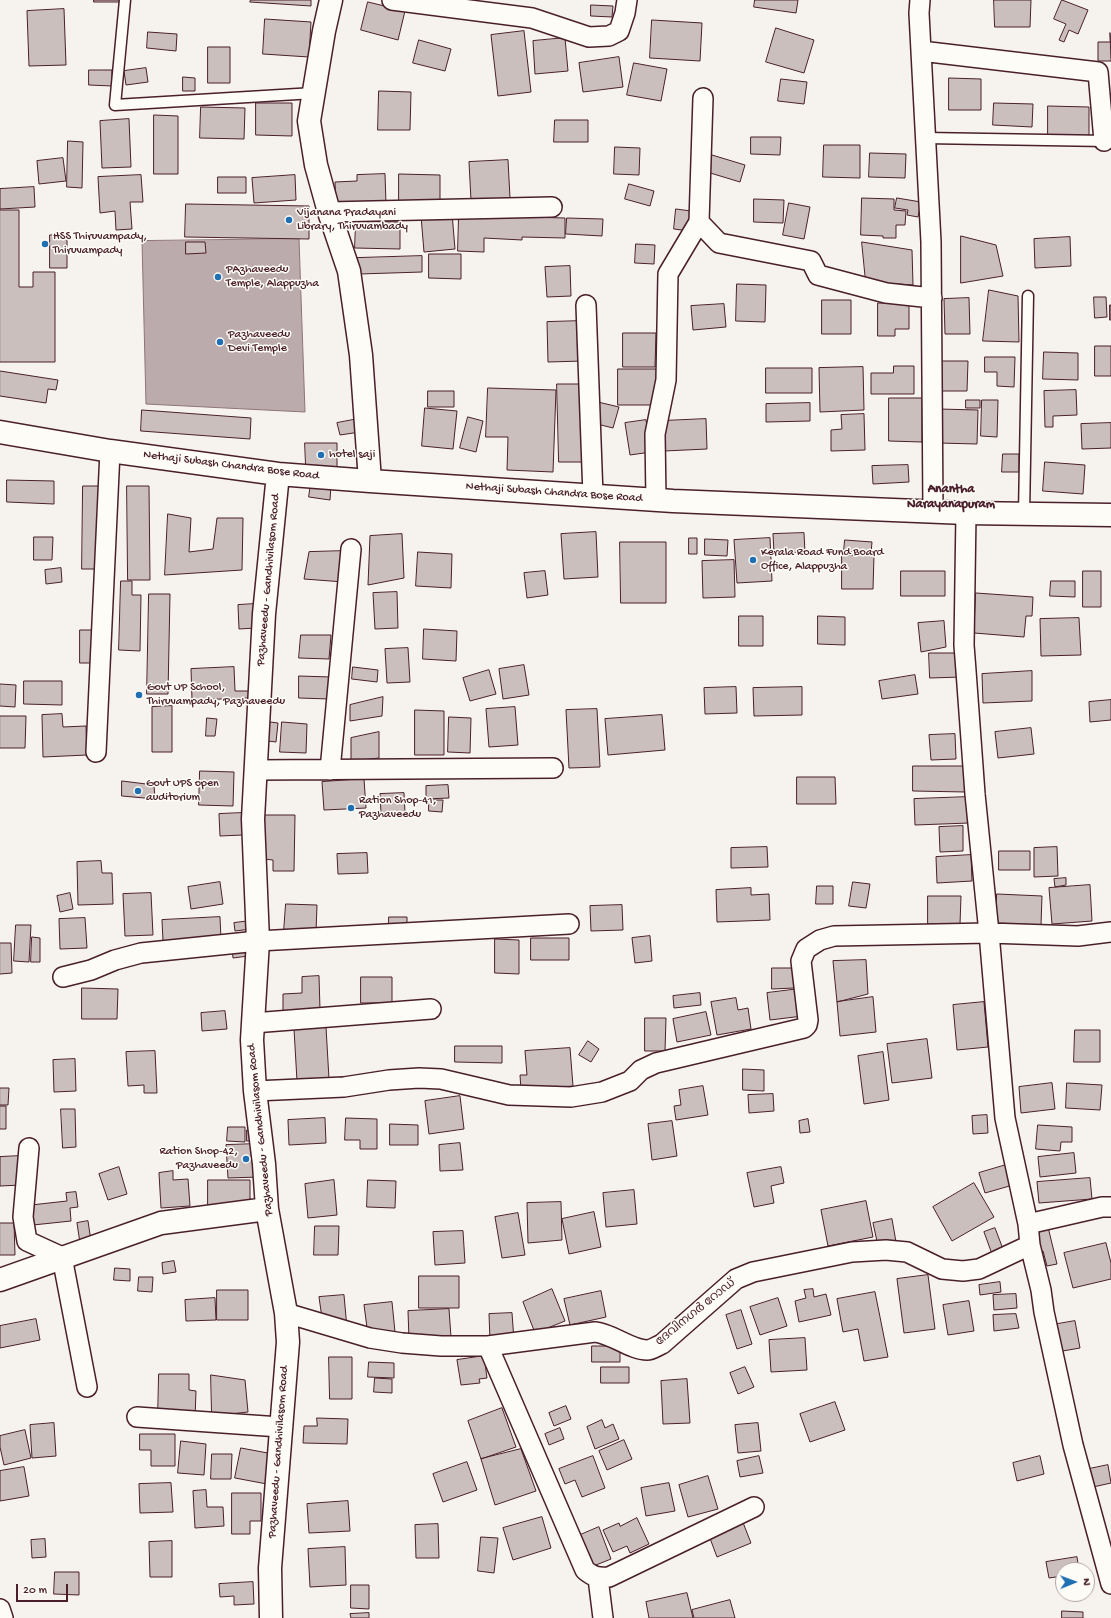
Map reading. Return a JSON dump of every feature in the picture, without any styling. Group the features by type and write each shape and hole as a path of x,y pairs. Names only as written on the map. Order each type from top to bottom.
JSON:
{"main road":[{"path":"331,0 324,31 309,121 316,165 329,212 349,271 361,355 370,481"},
{"name":"Nethaji Subash Chandra Bose Road","path":"0,432 110,451 278,474 370,481 656,500 933,512 1111,515"},
{"name":"Pazhaveedu - Gandhivilasom Road","path":"271,1618 270,1568 280,1427 288,1342 286,1313 267,1209 264,1164 254,1091 252,1040 258,941 253,819 264,614 278,474"},
{"path":"0,1280 161,1223 267,1209"}],"street":[{"path":"392,0 532,18 589,38 609,36 619,31 625,13 627,0"},
{"path":"920,0 919,12 931,242 933,512"},
{"path":"921,51 1098,72 1108,141"},
{"path":"656,500 655,434 666,380 668,274 699,222 703,98"},
{"path":"329,212 552,207"},
{"path":"699,222 719,243 811,261 818,275 886,293 932,298"},
{"path":"586,305 593,496"},
{"path":"96,752 110,451"},
{"path":"966,513 964,644 975,794 1005,1118 1028,1224 1030,1245 1041,1290 1044,1312 1073,1445 1111,1584"},
{"path":"330,770 351,549"},
{"path":"256,770 553,768"},
{"path":"63,976 91,970 115,960 141,953 258,941 569,924"},
{"path":"254,1091 344,1087 389,1080 419,1078 441,1079 509,1095 571,1097 602,1092 630,1081 641,1070 656,1063 804,1028 807,1025 808,1020 801,961 806,949 820,940 834,936 989,933 1078,936 1111,932"},
{"path":"253,1023 431,1009"},
{"path":"29,1148 23,1217 27,1241 62,1257 87,1387"},
{"path":"1028,1224 1102,1207 1111,1207"},
{"name":"ദേവിനഗർ റോഡ്","path":"286,1313 370,1338 402,1343 441,1346 488,1346 595,1332 604,1333 639,1348 648,1350 662,1344 736,1279 753,1272 852,1252 886,1250 907,1252 942,1268 963,1271 979,1269 1030,1245"},
{"path":"488,1346 586,1570 590,1575 598,1578 609,1577 754,1506"},
{"path":"137,1417 280,1427"},
{"path":"598,1578 603,1618"},
{"path":"0,1608 3,1618"}],"lane":[{"path":"125,0 115,105 314,93"},
{"path":"925,138 1108,141"},
{"path":"1024,514 1028,296"}],"shaded area":[{"path":"299,239 305,412 146,404 142,241"}],"building":[{"path":"94,0 120,0 120,2 94,2"},
{"path":"251,0 311,0 311,6 250,2"},
{"path":"755,0 798,0 796,13 754,7"},
{"path":"994,0 1031,0 1030,27 995,27"},
{"path":"1062,0 1088,10 1078,34 1069,30 1064,42 1059,40 1066,24 1054,19"},
{"path":"368,2 405,11 398,40 361,30"},
{"path":"591,5 613,6 612,17 591,16"},
{"path":"64,9 66,65 29,66 27,11"},
{"path":"265,19 311,22 309,57 263,54"},
{"path":"652,20 702,23 700,61 650,58"},
{"path":"776,28 814,40 804,73 766,62"},
{"path":"524,31 531,92 498,96 491,35"},
{"path":"148,32 177,34 176,51 147,48"},
{"path":"1110,33 1111,61 1098,61 1098,42 1110,42"},
{"path":"565,38 568,71 535,74 533,41"},
{"path":"419,40 451,49 445,71 413,63"},
{"path":"208,47 230,47 230,83 208,83"},
{"path":"619,57 623,87 583,92 579,63"},
{"path":"634,63 667,69 661,101 627,95"},
{"path":"146,68 148,82 126,85 124,71"},
{"path":"89,70 112,70 112,86 89,85"},
{"path":"183,77 195,78 195,91 183,91"},
{"path":"949,78 981,79 981,110 949,110"},
{"path":"781,79 807,82 804,104 778,101"},
{"path":"379,91 411,92 410,130 378,130"},
{"path":"256,103 292,103 292,136 256,135"},
{"path":"994,103 1033,104 1032,127 993,125"},
{"path":"1048,106 1089,107 1089,136 1048,136"},
{"path":"201,107 245,108 244,139 200,138"},
{"path":"154,115 178,116 178,174 154,174"},
{"path":"129,119 131,167 102,168 100,121"},
{"path":"555,120 588,120 588,142 554,142"},
{"path":"751,137 781,137 780,155 751,154"},
{"path":"68,141 83,142 82,188 67,187"},
{"path":"824,145 860,145 860,178 823,177"},
{"path":"615,147 640,148 639,175 614,174"},
{"path":"870,153 906,154 905,178 869,177"},
{"path":"712,155 745,165 740,182 707,172"},
{"path":"63,158 66,181 39,184 37,161"},
{"path":"508,160 510,198 471,200 469,162"},
{"path":"385,174 386,204 336,207 335,182 357,181 357,175"},
{"path":"399,174 440,175 440,205 399,204"},
{"path":"141,175 143,202 130,202 132,229 116,230 115,211 100,213 98,177"},
{"path":"295,175 296,200 254,203 252,178"},
{"path":"218,177 246,177 246,193 218,193"},
{"path":"629,184 654,191 650,206 625,199"},
{"path":"34,187 35,207 0,209 0,189"},
{"path":"862,198 894,199 894,210 906,211 905,225 896,225 896,238 861,235"},
{"path":"897,198 921,202 918,217 907,215 908,210 895,208"},
{"path":"754,199 784,200 783,223 754,222"},
{"path":"789,203 810,207 804,239 783,235"},
{"path":"186,204 309,206 309,239 185,237"},
{"path":"676,209 691,211 689,231 674,229"},
{"path":"0,210 19,210 19,287 33,287 33,272 55,272 55,362 0,362"},
{"path":"452,213 455,249 424,252 421,216"},
{"path":"459,215 565,218 565,238 522,237 522,240 484,238 484,252 458,251"},
{"path":"567,218 603,219 602,236 566,234"},
{"path":"356,221 400,222 400,249 355,248"},
{"path":"50,235 67,235 67,268 50,268"},
{"path":"961,236 996,245 1003,276 961,283"},
{"path":"1070,237 1071,266 1035,268 1034,239"},
{"path":"186,242 205,242 206,253 186,254"},
{"path":"862,242 912,250 913,285 866,282"},
{"path":"636,244 655,245 654,264 635,263"},
{"path":"429,254 461,254 461,279 429,278"},
{"path":"422,256 422,272 359,274 357,258"},
{"path":"570,266 571,296 547,297 545,267"},
{"path":"737,284 766,285 765,322 736,321"},
{"path":"989,290 1018,296 1019,342 983,341"},
{"path":"1094,297 1106,297 1107,317 1095,318"},
{"path":"969,298 970,334 945,334 944,299"},
{"path":"822,300 851,300 851,334 822,334"},
{"path":"878,303 909,303 909,329 895,329 895,336 878,336"},
{"path":"724,304 726,327 693,330 691,306"},
{"path":"1111,305 1111,320 1110,320"},
{"path":"582,321 583,361 548,362 547,322"},
{"path":"623,333 656,333 655,367 623,367"},
{"path":"1095,346 1111,346 1111,376 1095,376"},
{"path":"1044,352 1078,353 1078,380 1043,379"},
{"path":"985,357 1015,357 1014,387 997,386 997,372 985,372"},
{"path":"940,361 968,361 967,391 940,391"},
{"path":"894,366 914,366 914,394 871,394 871,373 893,373"},
{"path":"863,367 864,410 820,412 819,368"},
{"path":"766,368 812,368 812,393 766,393"},
{"path":"618,369 658,369 658,405 618,405"},
{"path":"0,371 58,380 56,390 48,389 46,403 0,396"},
{"path":"557,384 587,384 588,462 559,462"},
{"path":"488,388 556,390 553,472 507,470 508,437 486,437"},
{"path":"1076,390 1077,415 1053,416 1053,427 1045,427 1044,391"},
{"path":"428,391 454,391 454,407 428,407"},
{"path":"889,398 922,398 922,442 889,441"},
{"path":"966,400 980,400 980,408 966,408"},
{"path":"982,400 998,400 997,437 981,436"},
{"path":"598,402 619,407 613,428 593,423"},
{"path":"810,403 810,421 766,422 766,404"},
{"path":"425,408 457,411 453,449 422,446"},
{"path":"939,409 978,410 977,444 938,443"},
{"path":"142,410 251,418 250,439 141,431"},
{"path":"864,414 865,450 831,451 831,430 842,429 841,415"},
{"path":"468,417 483,421 476,452 460,448"},
{"path":"358,419 360,432 340,435 337,423"},
{"path":"706,419 707,449 664,451 662,421"},
{"path":"646,420 651,452 630,455 625,423"},
{"path":"1111,423 1111,448 1082,449 1081,424"},
{"name":"hotel saji","path":"305,443 337,443 337,468 306,466"},
{"path":"1003,454 1019,454 1019,472 1002,472"},
{"path":"1045,462 1085,465 1083,494 1043,491"},
{"path":"908,465 909,482 873,484 872,466"},
{"path":"7,480 54,481 54,504 7,502"},
{"path":"311,483 331,485 330,500 309,497"},
{"path":"83,486 105,486 104,569 82,569"},
{"path":"127,486 149,486 150,580 128,580"},
{"path":"168,514 191,518 189,552 213,549 217,518 243,518 242,570 165,575"},
{"path":"596,532 598,577 564,579 561,534"},
{"path":"804,533 805,552 774,553 773,534"},
{"path":"402,534 404,578 368,585 370,536"},
{"path":"34,537 53,537 52,560 34,560"},
{"path":"689,538 697,538 697,554 689,554"},
{"name":"Kerala Road Fund Board Office, Alappuzha","path":"770,538 772,581 737,583 734,540"},
{"path":"705,539 728,540 727,556 705,555"},
{"path":"845,540 872,542 871,553 844,551"},
{"path":"620,542 666,542 666,603 621,603"},
{"path":"345,551 344,582 304,579 309,552"},
{"path":"418,552 452,554 451,588 416,586"},
{"path":"842,555 874,555 873,589 842,589"},
{"path":"734,560 735,597 703,598 702,561"},
{"path":"61,568 62,582 46,584 45,570"},
{"path":"545,571 548,595 527,598 524,573"},
{"path":"901,571 945,571 945,596 901,596"},
{"path":"1083,571 1101,571 1101,607 1083,607"},
{"path":"121,581 132,581 132,595 141,595 140,651 119,650"},
{"path":"1051,581 1075,581 1075,597 1050,596"},
{"path":"397,592 398,628 375,629 373,593"},
{"path":"976,593 1033,597 1032,616 1026,616 1024,637 974,633"},
{"path":"149,594 170,594 168,694 147,694"},
{"path":"255,604 256,628 239,629 238,605"},
{"path":"739,616 763,616 763,646 739,646"},
{"path":"818,616 845,617 845,645 818,644"},
{"path":"1079,618 1081,655 1041,656 1040,619"},
{"path":"944,621 946,647 921,652 918,623"},
{"path":"424,629 457,631 456,661 423,659"},
{"path":"80,630 98,630 98,663 80,663"},
{"path":"301,635 331,635 329,659 299,658"},
{"path":"408,648 410,682 387,683 385,649"},
{"path":"929,653 962,653 962,677 930,678"},
{"path":"524,665 529,695 503,699 499,669"},
{"path":"234,667 235,691 249,691 249,698 192,700 191,669"},
{"path":"353,667 378,670 377,682 352,679"},
{"path":"489,670 496,694 470,701 463,678"},
{"path":"1032,671 1032,701 983,703 982,674"},
{"path":"915,675 918,694 882,699 879,681"},
{"path":"299,676 331,677 330,699 299,698"},
{"path":"24,681 62,681 62,705 24,704"},
{"path":"0,684 16,685 15,707 0,706"},
{"path":"736,687 737,713 705,714 704,688"},
{"path":"802,687 802,715 754,716 753,688"},
{"path":"383,697 382,716 350,721 350,705"},
{"path":"1111,700 1111,720 1090,722 1089,702"},
{"path":"172,706 172,752 152,752 152,707"},
{"path":"515,707 518,745 489,747 486,709"},
{"path":"597,709 600,767 569,768 566,710"},
{"path":"415,710 444,711 444,755 415,755"},
{"path":"62,714 63,727 86,726 87,755 43,757 42,715"},
{"path":"662,715 665,750 608,755 605,719"},
{"path":"0,716 26,716 25,748 0,748"},
{"path":"449,717 471,718 470,753 448,752"},
{"path":"207,718 217,719 215,736 206,736"},
{"path":"270,722 278,723 276,742 268,741"},
{"path":"282,722 307,724 306,753 280,752"},
{"path":"1031,728 1034,754 998,758 995,732"},
{"path":"379,732 379,758 351,761 351,738"},
{"path":"955,734 956,759 931,760 929,735"},
{"path":"913,766 965,766 966,792 913,791"},
{"path":"200,771 234,772 233,806 199,805"},
{"path":"797,777 835,777 836,804 797,804"},
{"path":"364,779 366,808 324,810 322,782"},
{"name":"Govt UPS open auditorium","path":"122,781 154,785 155,799 122,796"},
{"path":"448,785 449,798 426,799 426,786"},
{"path":"404,793 405,813 381,813 380,794"},
{"path":"968,797 969,823 915,825 914,799"},
{"path":"429,800 443,800 442,812 429,811"},
{"path":"242,813 243,835 220,836 219,814"},
{"path":"264,815 295,815 294,871 273,871 273,860 263,859"},
{"path":"963,826 963,851 940,852 939,827"},
{"path":"767,847 768,867 731,868 731,848"},
{"path":"1057,847 1058,876 1034,877 1034,848"},
{"path":"999,851 1030,851 1030,870 999,870"},
{"path":"367,853 368,873 338,874 337,854"},
{"path":"971,855 972,881 937,883 936,857"},
{"path":"101,861 102,873 112,873 113,904 78,905 77,862"},
{"path":"1066,878 1066,885 1055,887 1054,879"},
{"path":"220,882 223,904 191,909 188,887"},
{"path":"853,882 870,884 866,908 849,906"},
{"path":"1090,885 1092,921 1052,924 1049,888"},
{"path":"817,886 833,886 833,904 816,904"},
{"path":"751,888 751,895 769,894 770,920 717,922 716,890"},
{"path":"70,893 73,909 60,912 57,896"},
{"path":"151,893 153,935 125,936 123,894"},
{"path":"997,894 1042,896 1041,925 996,923"},
{"path":"928,896 961,896 960,924 928,924"},
{"path":"286,904 317,905 316,932 284,931"},
{"path":"622,905 623,930 591,931 590,906"},
{"path":"220,917 221,939 163,941 162,920"},
{"path":"389,917 407,917 407,931 389,930"},
{"path":"85,918 87,948 60,949 59,919"},
{"path":"250,921 251,929 235,931 234,923"},
{"path":"16,925 31,925 29,962 14,961"},
{"path":"650,936 652,961 635,963 632,938"},
{"path":"32,937 40,938 40,962 31,962"},
{"path":"531,938 569,938 569,960 531,960"},
{"path":"495,939 519,940 519,974 495,973"},
{"path":"0,943 11,943 12,973 0,974"},
{"path":"247,947 248,956 233,958 232,949"},
{"path":"866,960 868,994 837,1002 833,961"},
{"path":"772,968 793,968 794,988 772,989"},
{"path":"319,976 320,1010 283,1011 283,994 302,993 302,977"},
{"path":"361,977 392,977 392,1003 361,1003"},
{"path":"82,988 118,989 117,1019 82,1019"},
{"path":"799,989 803,1016 770,1020 767,993"},
{"path":"700,993 701,1005 674,1008 673,996"},
{"path":"873,997 876,1032 840,1036 837,1002"},
{"path":"736,998 738,1010 748,1008 751,1029 717,1035 711,1002"},
{"path":"984,1002 988,1047 957,1050 953,1005"},
{"path":"225,1011 227,1029 202,1031 201,1013"},
{"path":"706,1012 711,1035 677,1042 673,1019"},
{"path":"645,1018 666,1018 665,1051 645,1051"},
{"path":"326,1027 329,1079 297,1081 294,1029"},
{"path":"1075,1030 1100,1030 1100,1062 1074,1062"},
{"path":"927,1039 932,1078 892,1083 887,1044"},
{"path":"588,1041 599,1049 591,1062 579,1055"},
{"path":"455,1046 502,1046 502,1063 455,1062"},
{"path":"570,1048 573,1086 521,1090 520,1075 527,1075 525,1051"},
{"path":"155,1051 157,1093 144,1093 144,1085 128,1086 126,1052"},
{"path":"883,1052 889,1100 864,1104 858,1056"},
{"path":"75,1059 76,1091 54,1092 53,1060"},
{"path":"743,1069 764,1070 764,1091 743,1090"},
{"path":"1052,1083 1055,1109 1021,1113 1019,1087"},
{"path":"1067,1083 1102,1085 1100,1110 1066,1108"},
{"path":"703,1086 708,1115 676,1120 674,1106 681,1105 679,1090"},
{"path":"0,1088 9,1088 8,1105 0,1105"},
{"path":"773,1094 774,1111 749,1113 748,1095"},
{"path":"460,1096 464,1129 429,1134 425,1101"},
{"path":"0,1106 6,1106 6,1129 0,1129"},
{"path":"61,1109 75,1109 76,1147 63,1148"},
{"path":"987,1115 988,1133 973,1134 972,1116"},
{"path":"325,1118 326,1143 289,1145 288,1120"},
{"path":"346,1118 377,1119 377,1149 360,1149 360,1140 345,1140"},
{"path":"808,1119 810,1132 800,1133 799,1121"},
{"path":"672,1121 677,1156 652,1160 648,1124"},
{"path":"390,1124 418,1125 418,1145 390,1145"},
{"path":"1038,1125 1072,1127 1072,1142 1061,1142 1060,1151 1036,1149"},
{"path":"228,1127 245,1127 245,1142 227,1141"},
{"path":"247,1130 259,1130 259,1141 247,1141"},
{"path":"460,1143 463,1170 440,1171 439,1145"},
{"path":"257,1144 259,1177 228,1178 226,1145"},
{"path":"1074,1153 1076,1173 1040,1177 1038,1157"},
{"path":"20,1156 22,1185 0,1186 0,1157"},
{"path":"1006,1165 1013,1185 985,1193 979,1173"},
{"path":"119,1167 127,1194 108,1200 99,1174"},
{"path":"781,1167 784,1183 771,1186 774,1203 754,1207 747,1173"},
{"path":"173,1171 173,1180 188,1179 190,1206 161,1208 159,1173"},
{"path":"1090,1178 1092,1199 1039,1203 1037,1182"},
{"path":"208,1180 250,1180 250,1208 208,1208"},
{"path":"334,1180 337,1215 308,1218 305,1184"},
{"path":"368,1180 396,1181 395,1208 367,1207"},
{"path":"974,1183 994,1217 952,1241 933,1207"},
{"path":"634,1190 637,1224 606,1227 603,1193"},
{"path":"76,1192 78,1207 70,1208 71,1221 33,1225 31,1205 67,1201 66,1193"},
{"path":"866,1201 873,1237 828,1246 821,1210"},
{"path":"561,1202 562,1240 528,1243 527,1203"},
{"path":"594,1212 601,1247 569,1254 562,1219"},
{"path":"518,1213 525,1255 502,1258 495,1217"},
{"path":"892,1219 896,1242 878,1246 873,1223"},
{"path":"88,1221 91,1241 80,1243 77,1223"},
{"path":"0,1223 14,1223 15,1255 0,1255"},
{"path":"1047,1223 1057,1264 1047,1266 1043,1251 1040,1252 1034,1225"},
{"path":"315,1226 339,1226 338,1255 314,1255"},
{"path":"995,1228 1003,1249 992,1254 984,1232"},
{"path":"463,1231 465,1263 435,1265 433,1232"},
{"path":"1106,1243 1111,1263 1111,1279 1073,1288 1064,1253"},
{"path":"174,1261 176,1272 163,1274 162,1263"},
{"path":"115,1268 130,1269 130,1281 114,1280"},
{"path":"928,1275 935,1329 904,1333 897,1279"},
{"path":"419,1276 459,1276 459,1308 419,1308"},
{"path":"139,1277 153,1277 152,1292 138,1291"},
{"path":"1000,1282 1001,1292 980,1295 979,1285"},
{"path":"552,1289 565,1321 535,1333 523,1302"},
{"path":"813,1289 814,1297 826,1294 831,1315 799,1322 795,1301 806,1298 804,1290"},
{"path":"217,1290 248,1290 248,1320 217,1320"},
{"path":"601,1291 606,1317 570,1325 564,1299"},
{"path":"875,1292 888,1357 864,1361 858,1329 843,1332 837,1299"},
{"path":"1016,1294 1017,1308 994,1310 993,1295"},
{"path":"344,1295 347,1328 322,1318 319,1297"},
{"path":"215,1298 216,1320 186,1321 185,1300"},
{"path":"778,1298 787,1326 760,1335 750,1307"},
{"path":"969,1301 974,1331 948,1335 943,1305"},
{"path":"392,1302 395,1332 368,1335 364,1305"},
{"path":"449,1309 451,1337 409,1339 408,1311"},
{"path":"741,1310 752,1344 737,1349 726,1315"},
{"path":"512,1313 514,1340 490,1341 489,1314"},
{"path":"1016,1314 1019,1328 994,1331 993,1315"},
{"path":"36,1319 40,1340 0,1348 0,1326"},
{"path":"1075,1321 1080,1348 1057,1352 1052,1325"},
{"path":"805,1338 807,1370 771,1372 769,1340"},
{"path":"592,1346 620,1346 620,1362 592,1362"},
{"path":"484,1356 487,1378 479,1379 480,1383 461,1385 457,1360"},
{"path":"329,1357 352,1357 352,1399 330,1399"},
{"path":"369,1362 394,1363 394,1378 368,1377"},
{"path":"601,1367 629,1367 629,1383 601,1383"},
{"path":"745,1367 754,1387 738,1394 730,1373"},
{"path":"159,1374 189,1374 189,1390 196,1391 195,1419 158,1418"},
{"path":"211,1375 245,1380 248,1412 212,1416"},
{"path":"375,1378 392,1379 392,1393 374,1392"},
{"path":"687,1379 690,1423 663,1424 661,1381"},
{"path":"835,1402 845,1430 810,1442 800,1414"},
{"path":"566,1406 571,1419 554,1426 549,1413"},
{"path":"502,1408 516,1447 481,1459 468,1421"},
{"path":"317,1418 348,1419 347,1444 303,1443 304,1426 317,1426"},
{"path":"602,1420 605,1428 613,1424 619,1439 595,1449 587,1427"},
{"path":"54,1423 56,1456 32,1458 30,1425"},
{"path":"758,1423 761,1451 738,1453 735,1425"},
{"path":"560,1428 564,1439 549,1445 545,1434"},
{"path":"25,1430 31,1458 4,1465 0,1447 0,1436"},
{"path":"140,1434 175,1434 175,1466 151,1466 151,1450 140,1450"},
{"path":"624,1440 632,1459 607,1470 599,1451"},
{"path":"181,1441 206,1444 204,1475 178,1473"},
{"path":"241,1448 273,1454 267,1484 235,1478"},
{"path":"521,1449 536,1491 495,1505 481,1459"},
{"path":"212,1454 232,1454 231,1479 211,1479"},
{"path":"593,1456 605,1488 582,1497 575,1480 565,1484 559,1469"},
{"path":"759,1456 763,1473 740,1477 737,1461"},
{"path":"1040,1456 1044,1474 1017,1481 1013,1463"},
{"path":"467,1462 477,1490 443,1502 433,1474"},
{"path":"1108,1465 1111,1483 1093,1487 1089,1469"},
{"path":"24,1467 29,1496 0,1501 0,1471"},
{"path":"708,1476 718,1509 688,1517 679,1485"},
{"path":"171,1483 173,1512 140,1513 139,1484"},
{"path":"669,1483 675,1511 646,1516 641,1488"},
{"path":"206,1490 207,1507 223,1507 224,1526 195,1528 193,1491"},
{"path":"232,1493 261,1493 261,1521 250,1521 250,1534 232,1534"},
{"path":"348,1501 350,1531 309,1533 307,1504"},
{"path":"542,1517 551,1548 513,1560 503,1528"},
{"path":"637,1518 649,1544 630,1553 627,1546 613,1552 603,1530 619,1523 620,1526"},
{"path":"742,1520 751,1543 717,1557 708,1533"},
{"path":"438,1524 439,1558 416,1558 415,1525"},
{"path":"599,1527 611,1559 591,1567 578,1536"},
{"path":"481,1537 498,1538 494,1573 478,1571"},
{"path":"45,1539 46,1557 32,1558 31,1540"},
{"path":"172,1541 172,1577 150,1577 149,1542"},
{"path":"345,1547 346,1585 310,1587 308,1549"},
{"path":"1077,1557 1078,1562 1055,1562 1055,1577 1049,1578 1046,1562"},
{"path":"55,1572 79,1572 79,1595 54,1594"},
{"path":"253,1582 254,1604 234,1605 234,1596 220,1597 219,1584"},
{"path":"351,1585 369,1585 369,1609 351,1608"},
{"path":"687,1593 693,1618 649,1618 646,1602"},
{"path":"730,1600 735,1618 694,1618 692,1610"},
{"path":"1062,1611 1083,1612 1083,1618 1062,1618"},
{"path":"369,1613 369,1618 351,1618 350,1614"}],"place":[{"name":"Vijanana Pradayani Library, Thiruvambady","path":"289,220"},
{"name":"HSS Thiruvampady, Thiruvampady","path":"45,244"},
{"name":"PAzhaveedu Temple, Alappuzha","path":"218,277"},
{"name":"Pazhaveedu Devi Temple","path":"220,342"},
{"name":"hotel saji","path":"321,455"},
{"name":"Kerala Road Fund Board Office, Alappuzha","path":"753,560"},
{"name":"Govt UP School, Thiruvampady, Pazhaveedu","path":"139,695"},
{"name":"Govt UPS open auditorium","path":"138,791"},
{"name":"Ration Shop-41, Pazhaveedu","path":"351,808"},
{"name":"Ration Shop-42, Pazhaveedu","path":"246,1159"}],"district":[{"name":"Anantha Narayanapuram","path":"951,498"}]}
